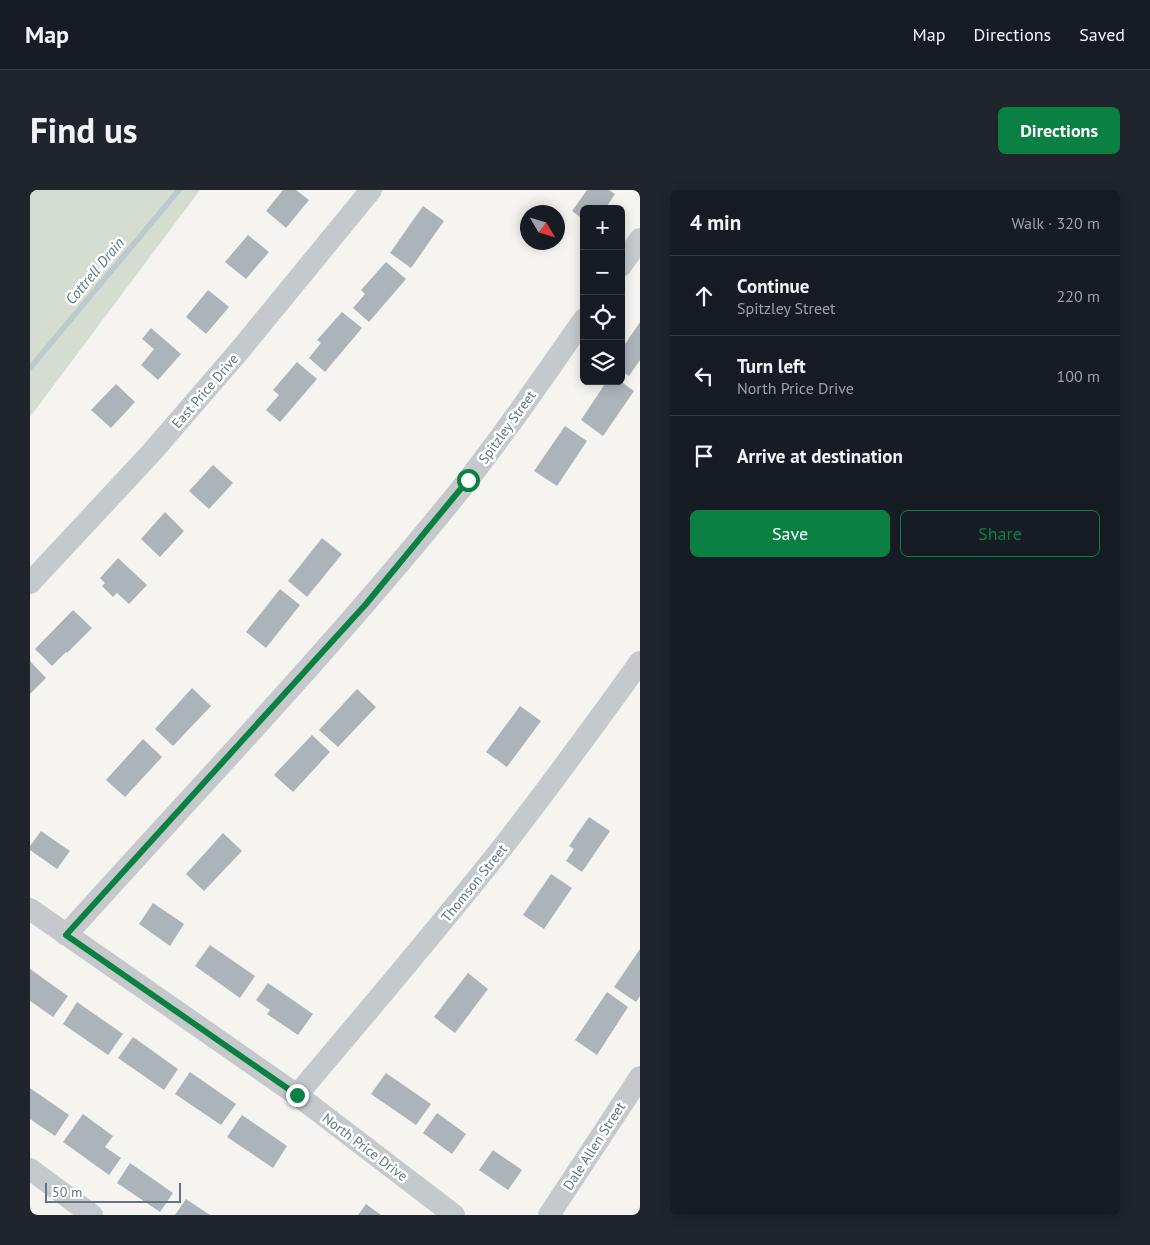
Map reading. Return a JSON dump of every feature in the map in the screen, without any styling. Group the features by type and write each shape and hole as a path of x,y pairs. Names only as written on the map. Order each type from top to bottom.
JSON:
{"street":[{"name":"East Price Drive","path":"30,583 152,452 234,358 371,190"},
{"path":"625,260 640,239"},
{"name":"Spitzley Street","path":"66,935 366,604 468,480 580,325"},
{"name":"Thomson Street","path":"297,1095 424,945 505,844 640,662"},
{"name":"North Price Drive","path":"30,909 297,1095 454,1215"},
{"name":"Dale Allen Street","path":"549,1215 640,1077"},
{"path":"30,1169 92,1215"}],"shaded area":[{"path":"30,190 200,190 30,417"}],"building":[{"path":"283,190 296,190 309,200 286,228 266,211"},
{"path":"587,190 609,190 615,194 608,205 580,205 580,217 572,211"},
{"path":"423,206 444,221 411,268 390,253"},
{"path":"248,235 269,252 246,279 225,262"},
{"path":"386,262 406,279 369,322 353,308 365,294 361,290"},
{"path":"208,290 229,307 206,334 186,317"},
{"path":"342,312 362,328 325,372 309,358 321,343 317,340"},
{"path":"640,322 640,360 629,376 625,374 625,344"},
{"path":"151,328 181,354 158,380 141,365 154,349 142,339"},
{"path":"297,362 317,379 280,422 266,410 279,395 273,390"},
{"path":"116,384 135,402 111,428 91,410"},
{"path":"604,385 625,385 634,391 603,436 581,420"},
{"path":"565,426 587,441 557,486 534,471"},
{"path":"213,465 233,483 209,509 189,491"},
{"path":"165,512 184,531 160,557 141,539"},
{"path":"322,538 342,554 307,597 288,581"},
{"path":"118,558 147,585 129,604 117,593 113,597 102,586 105,583 100,578"},
{"path":"280,589 300,605 266,648 246,632"},
{"path":"73,610 92,628 52,666 35,649"},
{"path":"30,661 46,678 30,694"},
{"path":"192,688 211,706 173,746 155,729"},
{"path":"357,689 376,707 338,747 319,730"},
{"path":"520,706 541,721 507,767 486,752"},
{"path":"312,735 330,752 293,792 274,775"},
{"path":"143,739 162,757 125,797 106,780"},
{"path":"589,817 610,831 582,872 566,861 574,849 569,846"},
{"path":"41,831 70,851 57,869 30,850 30,846"},
{"path":"223,833 242,851 204,891 186,874"},
{"path":"551,874 572,888 544,929 523,915"},
{"path":"153,903 184,924 170,946 139,924"},
{"path":"210,945 255,976 240,998 195,966"},
{"path":"640,949 640,996 636,1002 614,987"},
{"path":"30,969 68,996 53,1017 30,1001"},
{"path":"468,973 488,989 455,1033 434,1017"},
{"path":"268,983 313,1014 298,1035 267,1014 270,1010 256,1000"},
{"path":"607,992 628,1007 597,1055 575,1040"},
{"path":"77,1002 123,1034 108,1055 63,1024"},
{"path":"133,1037 178,1069 164,1090 118,1058"},
{"path":"190,1072 236,1104 221,1125 175,1094"},
{"path":"386,1073 431,1104 416,1125 371,1094"},
{"path":"30,1088 69,1115 55,1136 30,1119"},
{"path":"437,1113 466,1134 452,1154 423,1133"},
{"path":"83,1114 113,1136 105,1147 121,1158 109,1175 63,1142"},
{"path":"242,1115 287,1146 273,1168 227,1137"},
{"path":"493,1150 522,1170 508,1190 479,1170"},
{"path":"130,1163 173,1193 160,1212 117,1183"},
{"path":"186,1199 210,1215 175,1215"},
{"path":"366,1204 381,1215 358,1215"}],"waterway":[{"name":"Cottrell Drain","path":"30,368 179,190"}],"route":[{"path":"297,1095 66,935 366,604 468,480"}]}
